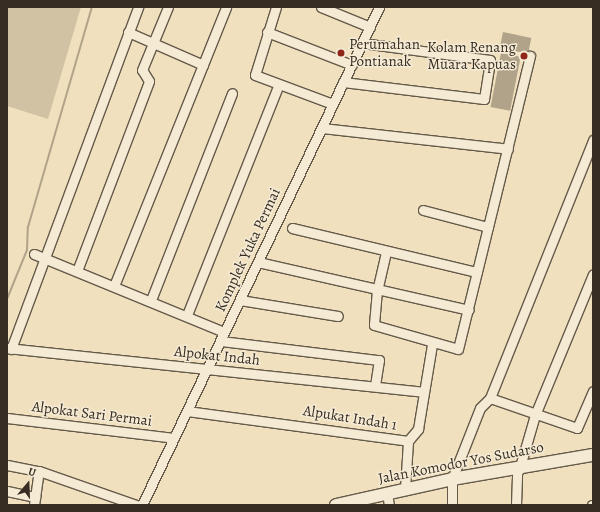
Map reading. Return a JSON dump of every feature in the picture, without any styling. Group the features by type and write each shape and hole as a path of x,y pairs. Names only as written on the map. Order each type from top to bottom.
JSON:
{"street":[{"path":"9,349 18,326 24,321 43,258 138,7"},
{"path":"77,272 149,81 142,70 168,7"},
{"path":"114,286 226,7"},
{"path":"276,7 254,72 257,77 278,86 333,104"},
{"path":"321,7 370,27"},
{"name":"Komplek Yuka Permai","path":"142,505 379,7"},
{"path":"128,32 203,65"},
{"path":"267,32 352,65"},
{"path":"343,82 484,99 490,60 362,43"},
{"path":"386,252 377,290 374,322 376,328 432,344 459,348 530,56"},
{"path":"187,315 278,86"},
{"path":"151,300 232,93"},
{"path":"322,128 508,149"},
{"path":"452,505 452,479 480,408 490,398 593,140"},
{"path":"423,210 488,227"},
{"path":"292,228 386,252 477,272"},
{"path":"34,254 187,315 223,337 379,360 375,386"},
{"path":"258,262 469,310"},
{"path":"516,505 518,470 535,415 593,274"},
{"path":"240,300 338,316"},
{"name":"Alpukat Indah 1","path":"187,410 408,441 418,429 432,344"},
{"name":"Alpokat Indah","path":"9,349 423,392"},
{"path":"490,398 535,415 577,428 593,392"},
{"name":"Alpokat Sari Permai","path":"7,418 174,438"},
{"path":"405,489 408,441"},
{"name":"Jalan Komodor Yos Sudarso","path":"336,505 452,479 518,470 593,454"},
{"path":"7,465 39,471 136,505"},
{"path":"7,492 34,501 39,471"},
{"path":"387,493 389,505"}],"shaded area":[{"path":"7,7 81,7 48,119 7,106"},
{"path":"503,32 531,38 528,54 500,48"},
{"path":"501,53 521,57 510,111 491,107"}],"waterway":[{"path":"7,299 27,250 28,227 92,7"}],"place":[{"name":"Perumahan Pontianak","path":"341,53"},
{"name":"Kolam Renang Muara Kapuas","path":"524,56"}]}
